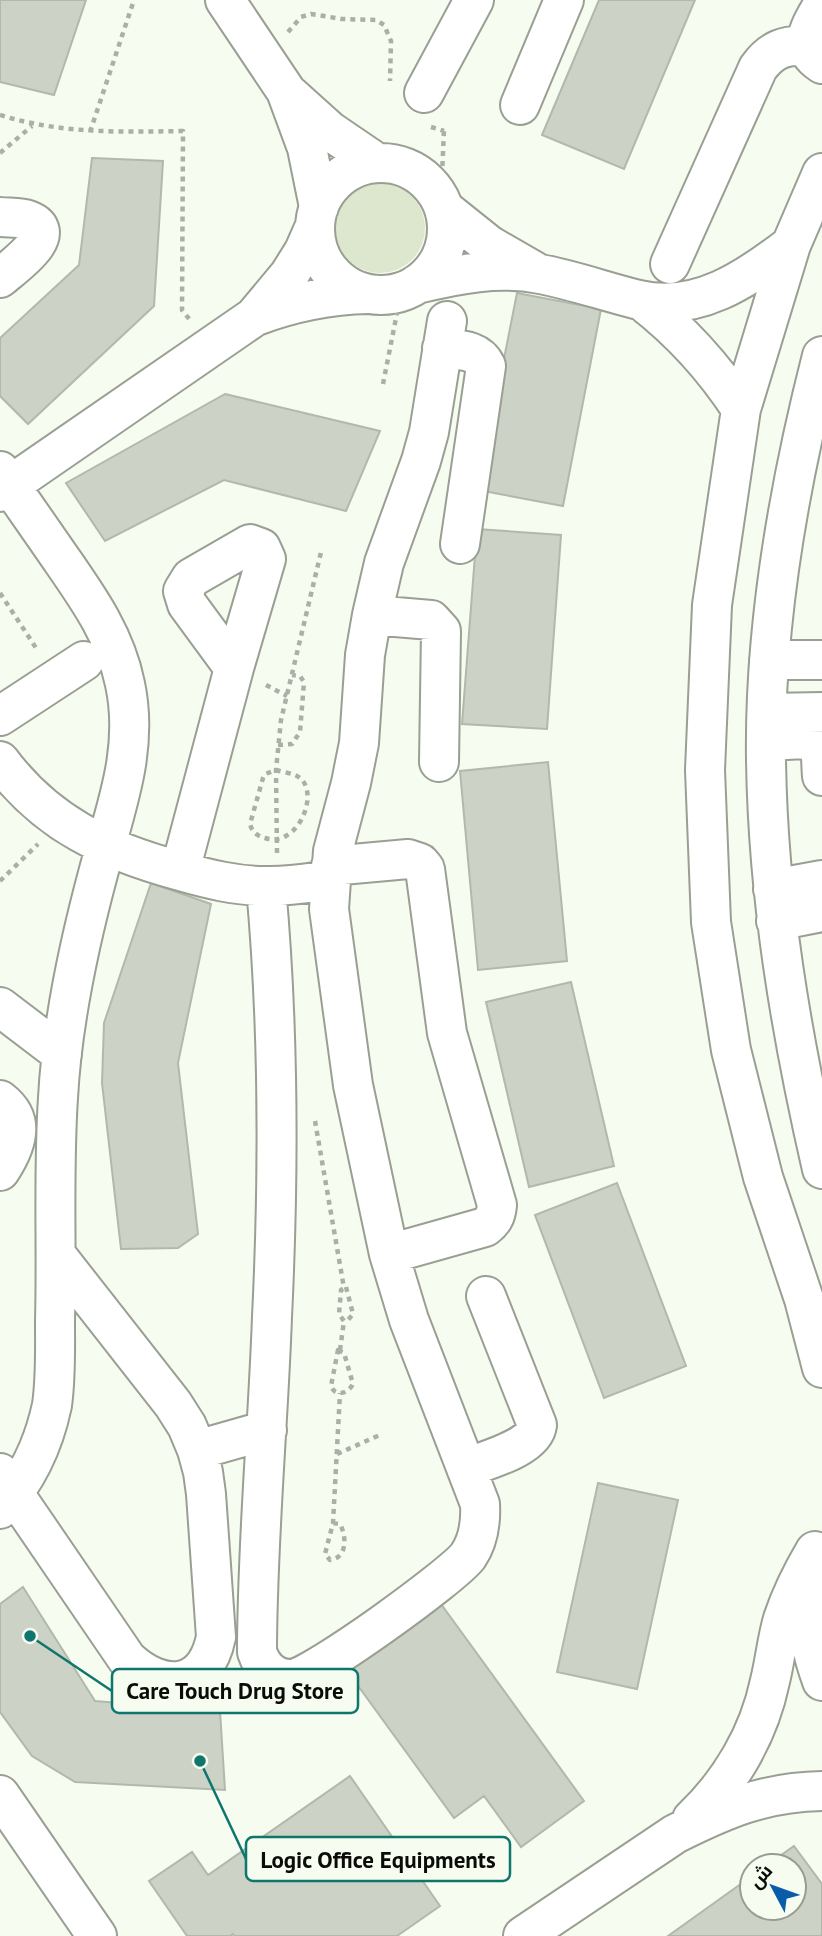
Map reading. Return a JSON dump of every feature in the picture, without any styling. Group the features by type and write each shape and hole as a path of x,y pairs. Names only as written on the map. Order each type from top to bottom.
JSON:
{"street":[{"path":"225,0 286,92 307,148 317,216 317,245 335,277 351,288 396,290 430,273 440,259 446,243 447,225 443,205"},
{"path":"412,100 474,0"},
{"path":"520,105 565,0"},
{"path":"670,264 758,68 765,59 784,46 815,55 810,29 822,6"},
{"path":"286,92 330,131 377,163"},
{"path":"57,1256 173,1404 197,1450 206,1494 216,1637 209,1659 202,1668 183,1682 158,1680 146,1675 127,1659 5,1491 38,1450 52,1405 57,1256 57,1100 62,1054 79,950 127,772 130,713 125,684 107,629 92,604 3,483 254,317 289,275 304,251 328,190 341,176 358,167 377,163 397,164 415,172 431,185 443,205 489,245 539,273 642,301 685,300 725,289 744,279 791,245"},
{"path":"822,173 791,245 741,409 712,605 705,770 711,922 729,1037 762,1177 804,1299 822,1368"},
{"path":"0,218 27,219 35,224 39,231 36,248 0,278"},
{"path":"254,317 310,299 396,290 478,272 539,273"},
{"path":"642,301 671,323 697,349 721,378 741,409"},
{"path":"272,886 278,1087 272,1315 257,1652 261,1663 269,1672 291,1679 303,1676 341,1653 457,1567 467,1558 474,1545 481,1518 480,1504 409,1320 389,1254 367,1158 342,1012 328,909 330,873 359,743 365,655 372,615 384,563 424,451 444,334 480,356 486,366 460,544"},
{"path":"822,356 810,451 785,537 769,656 766,728 768,832 775,913 792,1032 822,1169"},
{"path":"372,615 431,620 441,631 439,762"},
{"path":"769,656 822,652"},
{"path":"769,656 822,660"},
{"path":"180,871 234,668"},
{"path":"0,716 70,670"},
{"path":"766,728 822,712"},
{"path":"766,728 822,728"},
{"path":"766,728 815,743 819,750 822,776"},
{"path":"0,761 18,785 61,821 105,846 180,871 237,884 272,886 408,859 420,863 425,869 447,1033 497,1205 492,1222 485,1227 389,1254"},
{"path":"775,913 822,880"},
{"path":"775,913 822,912"},
{"path":"775,913 822,922"},
{"path":"0,1007 62,1054"},
{"path":"0,1100 11,1113 16,1134 11,1154 0,1171"},
{"path":"466,1468 526,1444 536,1433 537,1425 486,1296"},
{"path":"197,1450 267,1430"},
{"path":"818,1542 808,1585 807,1619 812,1653 822,1681"},
{"path":"539,1931 675,1834 727,1780 753,1733 770,1681 783,1618 818,1542"},
{"path":"675,1834 734,1806 769,1796 822,1791"},
{"path":"0,1795 97,1936"}],"path":[{"path":"90,132 134,0"},
{"path":"286,38 294,23 311,14 342,19 376,20 389,32 412,100 444,131"},
{"path":"412,100 444,104 443,205"},
{"path":"0,115 33,125 90,132 183,131 182,310 212,346"},
{"path":"0,153 33,125"},
{"path":"383,384 396,290"},
{"path":"272,886 278,745 322,548"},
{"path":"0,593 70,670"},
{"path":"278,745 292,744 300,732 304,682 300,676 292,675"},
{"path":"276,770 297,776 302,780 306,791 306,806 299,825 290,834 276,840 258,835 251,829 250,824 263,778 265,774 276,770"},
{"path":"0,881 61,821"},
{"path":"315,1121 344,1288 339,1314 344,1321 340,1350 335,1354 331,1386 334,1391 340,1393 348,1391 353,1384 344,1353 340,1350"},
{"path":"344,1288 348,1290 353,1314 344,1321"},
{"path":"333,1524 340,1524 343,1529 344,1552 340,1557 330,1560 325,1554 333,1524 340,1393"},
{"path":"337,1454 382,1434"}],"green space":[{"path":"380,183 397,186 412,196 422,211 425,228 422,245 412,260 397,270 380,273 363,270 348,260 338,245 335,228 338,211 348,196 363,186"}],"building":[{"path":"0,0 86,0 54,95 0,82"},
{"path":"599,0 695,0 624,169 542,135"},
{"path":"92,158 163,161 154,306 28,424 0,396 0,338 79,265"},
{"path":"517,293 601,309 563,506 478,490"},
{"path":"225,394 380,431 346,511 224,480 105,541 66,483"},
{"path":"477,529 561,535 547,729 462,724"},
{"path":"548,762 567,961 478,970 460,771"},
{"path":"151,883 211,904 178,1063 198,1234 178,1248 121,1249 102,1083 104,1023"},
{"path":"571,982 614,1166 529,1187 486,1002"},
{"path":"617,1183 686,1366 604,1398 535,1215"},
{"path":"598,1483 678,1500 637,1689 557,1672"},
{"path":"23,1587 95,1701 220,1711 225,1790 75,1782 32,1756 0,1712 0,1604"},
{"path":"441,1604 584,1801 521,1847 484,1796 454,1818 348,1672"},
{"path":"350,1776 440,1906 397,1936 187,1936 149,1881 192,1852 208,1875"},
{"path":"794,1846 798,1852 786,1852"},
{"path":"808,1865 822,1884 820,1936 668,1936 738,1886 738,1922 808,1922"}],"place":[{"name":"Care Touch Drug Store","path":"30,1636"},
{"name":"Logic Office Equipments","path":"200,1761"}]}
